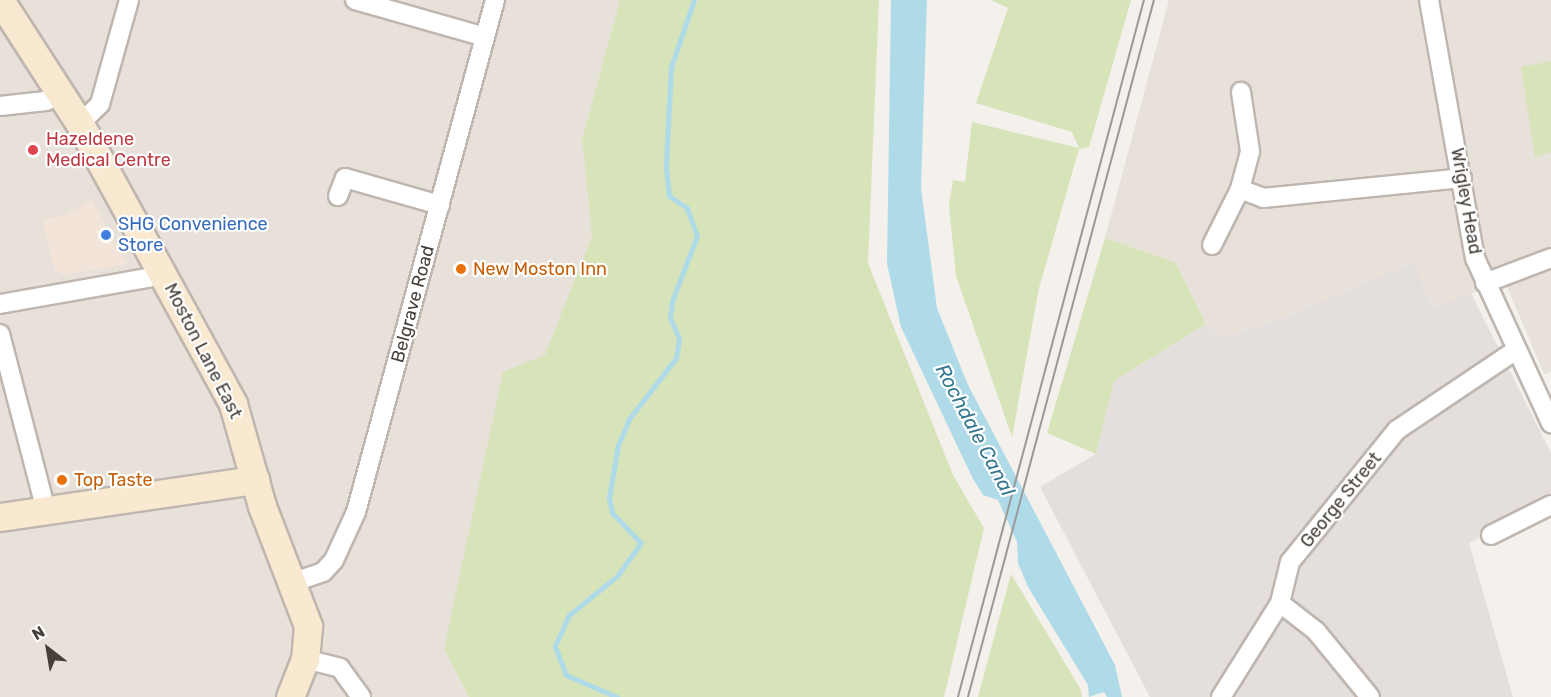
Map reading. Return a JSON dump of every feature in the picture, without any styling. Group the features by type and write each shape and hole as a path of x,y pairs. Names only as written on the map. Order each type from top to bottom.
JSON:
{"street":[{"name":"Moston Lane East","path":"0,0 80,124 233,404 255,480 294,582 308,626 305,659 291,697"},
{"path":"80,124 100,104 129,0"},
{"path":"356,0 485,37"},
{"name":"Belgrave Road","path":"294,582 323,572 349,529 495,0"},
{"name":"Wrigley Head","path":"1429,0 1475,258 1551,423"},
{"path":"1212,245 1240,189 1250,151 1241,92"},
{"path":"0,106 46,101 61,93"},
{"path":"338,196 345,178 440,206"},
{"path":"1240,189 1263,198 1462,178"},
{"path":"1485,283 1551,258"},
{"path":"0,304 148,278 162,271"},
{"path":"0,334 46,511"},
{"name":"George Street","path":"1221,697 1280,603 1290,562 1397,430 1516,350"},
{"path":"0,517 255,480"},
{"path":"1491,535 1551,505"},
{"path":"1280,603 1316,632 1370,697"},
{"path":"305,659 340,668 361,697"}],"shaded area":[{"path":"0,0 620,0 582,139 592,236 444,649 469,697 0,697"},
{"path":"1169,0 1551,0 1551,372 1544,374 1505,282 1432,307 1414,262 1262,326 1219,337 1206,324 1175,262 1105,238"},
{"path":"92,200 127,264 64,275 55,270 42,220 65,215"},
{"path":"1414,262 1432,307 1471,293 1551,453 1551,502 1469,543 1513,697 1150,697 1040,487 1096,454 1114,381 1206,324 1219,337 1262,326"}],"green space":[{"path":"620,0 879,0 868,263 953,475 984,528 944,697 469,697 444,649 503,372 545,355 592,236 582,139"},
{"path":"991,0 1131,0 1089,147 1079,149 1039,288 1012,437 956,276 949,206 953,180 965,182 972,122 1079,148 1072,132 976,103 1008,8"},
{"path":"1551,61 1551,152 1535,157 1521,67"},
{"path":"1105,238 1175,262 1206,324 1114,381 1096,454 1047,433"},
{"path":"1011,574 1081,690 1082,697 978,697"}],"water":[{"name":"Rochdale Canal","path":"891,0 927,0 921,188 937,308 968,385 1115,665 1122,697 1107,697 1104,692 1089,697 1088,685 1028,587 1018,563 1017,542 998,500 983,495 973,479 901,327 887,264"}],"waterway":[{"path":"617,697 566,675 555,646 569,615 617,576 641,543 612,513 609,497 618,445 629,419 676,358 679,338 670,318 672,301 697,236 687,208 669,196 666,165 671,67 694,0"}],"tram line":[{"path":"958,697 1144,0"},
{"path":"968,697 1154,0"}],"place":[{"name":"Hazeldene Medical Centre","path":"33,150"},
{"name":"SHG Convenience Store","path":"106,235"},
{"name":"New Moston Inn","path":"461,269"},
{"name":"Top Taste","path":"62,480"}]}
